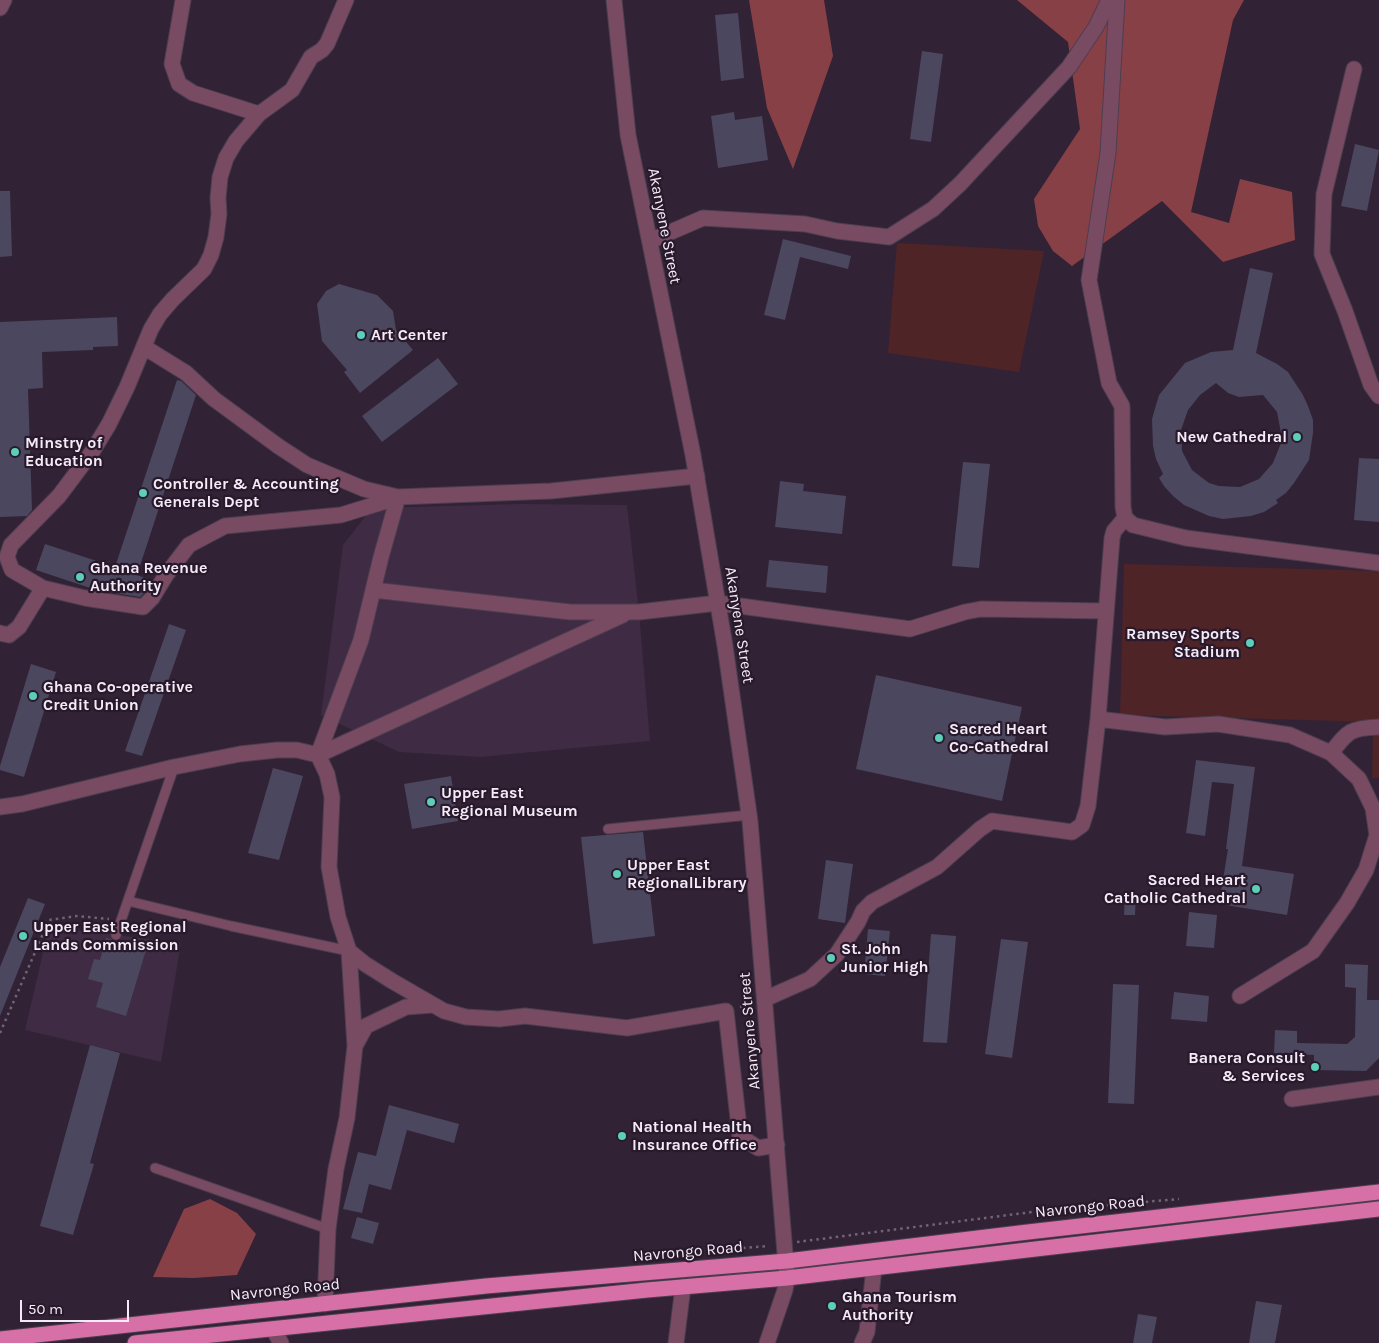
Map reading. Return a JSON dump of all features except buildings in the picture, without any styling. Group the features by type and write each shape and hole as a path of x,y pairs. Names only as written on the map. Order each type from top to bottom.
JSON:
{"highway":[{"name":"Navrongo Road","path":"0,1339 486,1286 787,1261 1379,1192"},
{"name":"Navrongo Road","path":"134,1343 787,1278 1379,1209"}],"street":[{"path":"0,8 4,0"},
{"path":"183,0 172,64 179,84 192,93 259,114"},
{"path":"346,0 327,44 322,50 311,56 292,90 259,114 236,141 226,158 220,177 219,214 211,256 204,269 160,314 151,329 127,387 109,424 92,452 59,496 11,545 7,557 12,570 43,588 85,598 143,607 152,598 166,575 189,545 225,526 341,514 398,497 551,491 697,476"},
{"name":"Akanyene Street","path":"614,0 628,135 697,476 749,814 787,1261 785,1290 767,1343"},
{"path":"650,241 703,218 805,224 837,231 889,237 933,209 960,184 1069,67 1096,27 1108,0"},
{"path":"1117,0 1108,153 1089,280 1109,383 1122,406 1123,507 1125,518 1133,525 1186,538 1379,563"},
{"path":"1354,69 1324,194 1322,254 1345,311 1371,385 1379,396"},
{"path":"144,347 186,373 214,399 278,446 307,464 364,489 398,497"},
{"path":"325,1304 328,1229 336,1169 347,1118 355,1046 349,951 338,917 329,867 332,797 327,774 318,755 362,640 373,590 398,497"},
{"path":"765,999 810,979 837,954 863,911 872,902 937,867 980,829 992,821 1072,832 1082,825 1088,806 1098,719 1112,538 1114,531 1125,518"},
{"path":"0,634 9,635 19,627 43,588"},
{"path":"373,590 570,612 629,612 718,603 910,629 964,612 981,610 1106,611"},
{"path":"0,807 22,804 174,767 240,754 297,750 318,755 629,612"},
{"path":"1098,719 1165,727 1218,724 1290,735 1331,753 1359,779 1376,807 1376,835 1366,870 1347,903 1313,951 1240,996"},
{"path":"1331,753 1346,734 1360,728 1379,727"},
{"path":"349,951 365,964 433,1005 444,1011 466,1017 499,1019 525,1016 626,1028 726,1011 740,1136 758,1148 777,1145"},
{"path":"355,1046 366,1026 406,1007 433,1005"},
{"path":"1292,1099 1379,1087"},
{"path":"862,1343 867,1332 874,1268"},
{"path":"676,1343 683,1287"},
{"path":"273,1329 281,1343"}],"lane":[{"path":"116,935 174,767"},
{"path":"608,829 749,814"},
{"path":"128,901 231,926 349,951"},
{"path":"155,1168 328,1229"}],"path":[{"path":"0,1033 49,920 77,916 122,920"},
{"path":"726,1011 765,999"},
{"path":"738,1249 1040,1211 1180,1198"}],"shaded area":[{"path":"749,0 824,0 833,56 793,169 767,108"},
{"path":"1017,0 1244,0 1233,20 1191,212 1229,223 1240,179 1292,192 1295,240 1223,262 1162,201 1072,266 1053,251 1038,226 1034,199 1080,129 1068,42"},
{"path":"897,243 1044,251 1019,372 888,353"},
{"path":"521,504 627,505 639,612 650,741 480,757 399,752 321,715 343,545 372,508"},
{"name":"Ramsey Sports Stadium","path":"1124,564 1379,571 1379,722 1120,715"},
{"path":"1373,732 1379,732 1379,778 1372,778"},
{"path":"49,927 181,943 161,1062 25,1030"},
{"path":"210,1199 237,1213 256,1234 237,1275 194,1278 153,1277 184,1209"}],"place":[{"name":"Art Center","path":"361,335"},
{"name":"New Cathedral","path":"1297,437"},
{"name":"Minstry of Education","path":"15,452"},
{"name":"Controller & Accounting Generals Dept","path":"143,493"},
{"name":"Ghana Revenue Authority","path":"80,577"},
{"name":"Ramsey Sports Stadium","path":"1250,643"},
{"name":"Ghana Co-operative Credit Union","path":"33,696"},
{"name":"Sacred Heart Co-Cathedral","path":"939,738"},
{"name":"Upper East Regional Museum","path":"431,802"},
{"name":"Upper East RegionalLibrary","path":"617,874"},
{"name":"Sacred Heart Catholic Cathedral","path":"1256,889"},
{"name":"Upper East Regional Lands Commission","path":"23,936"},
{"name":"St. John Junior High","path":"831,958"},
{"name":"Banera Consult & Services","path":"1315,1067"},
{"name":"National Health Insurance Office","path":"622,1136"},
{"name":"Ghana Tourism Authority","path":"832,1306"}]}
